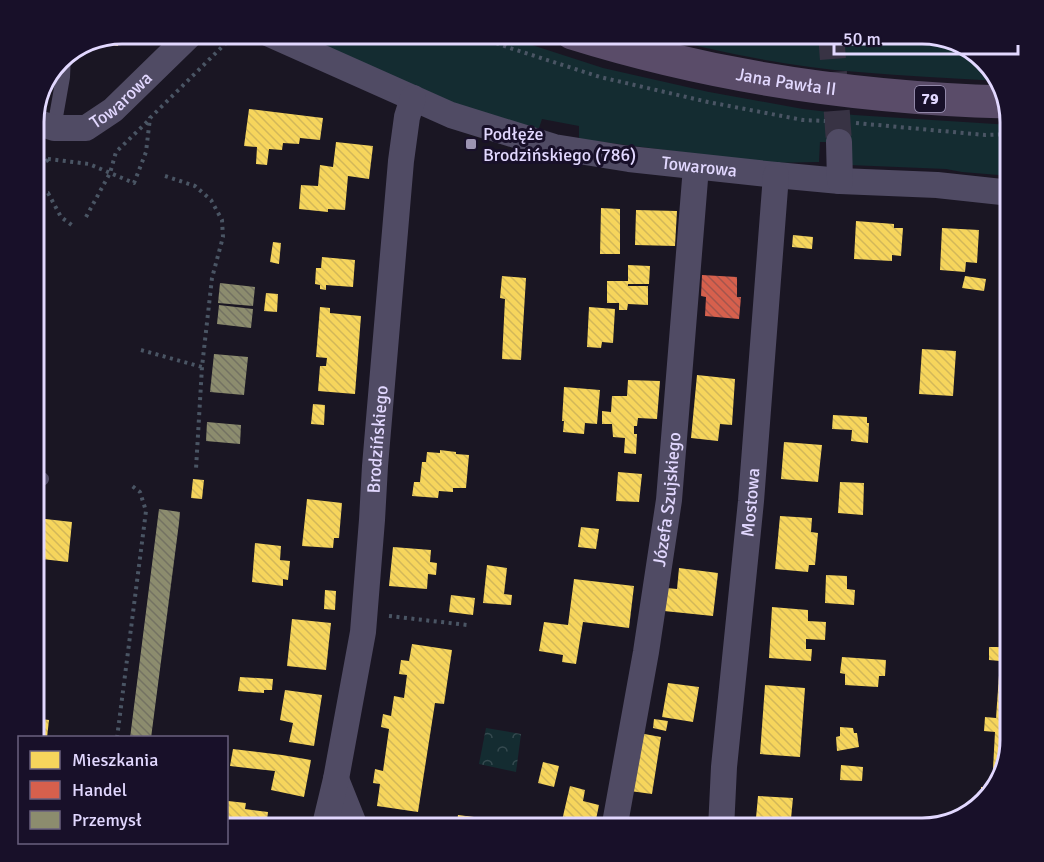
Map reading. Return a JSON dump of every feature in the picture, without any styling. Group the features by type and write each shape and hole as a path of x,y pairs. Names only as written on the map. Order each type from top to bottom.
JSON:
{"main road":[{"name":"Jana Pawła II","path":"605,43 714,70 809,87 919,98 998,102"}],"street":[{"name":"Towarowa","path":"44,125 86,128 113,110 182,43"},
{"name":"Towarowa","path":"289,43 451,115 554,147 696,167 840,181 938,185 1000,192"},
{"name":"Brodzińskiego","path":"327,818 363,632 401,161 407,117 413,98"},
{"path":"840,181 846,133"},
{"name":"Józefa Szujskiego","path":"616,818 646,652 669,500 696,167"},
{"name":"Mostowa","path":"722,818 724,767 751,501 776,175"},
{"path":"336,779 352,818"}],"lane":[{"path":"44,125 63,77 63,70"}],"path":[{"path":"86,217 110,173 116,152 150,118"},
{"path":"846,133 1000,134"},
{"path":"44,158 89,164 126,180"},
{"path":"44,162 49,159"},
{"path":"165,176 195,186 210,200 222,220 223,237 212,278 202,367 196,469"},
{"path":"44,193 48,194 61,217 73,226"},
{"path":"141,350 202,367"},
{"path":"117,736 146,511 140,492 132,486"},
{"path":"364,613 467,625"}],"green space":[{"path":"317,43 526,43 603,68 709,92 803,109 854,115 1000,124 1000,175 946,169 849,165 848,142 820,142 819,162 768,163 579,139 579,126 542,119 538,131 468,109"},
{"path":"687,43 933,44 962,54 974,63 989,80 831,70 724,52"},
{"path":"486,728 521,734 516,772 479,764"}],"building: Mieszkania":[{"path":"249,109 323,118 320,140 300,138 299,144 283,143 282,150 269,149 267,165 256,164 257,147 244,146"},
{"path":"336,142 373,146 369,179 348,176 345,210 328,209 328,212 299,209 301,185 318,186 320,165 333,167"},
{"path":"601,208 620,209 620,254 600,254"},
{"path":"636,210 677,211 675,246 635,245"},
{"path":"856,221 894,224 894,228 903,228 901,256 892,255 892,261 854,259"},
{"path":"942,228 979,230 977,263 966,262 965,272 940,270"},
{"path":"793,235 813,237 812,249 792,247"},
{"path":"273,242 281,243 279,264 270,262"},
{"path":"322,257 355,260 353,287 326,285 326,290 320,289 320,285 315,284 316,268 321,268"},
{"path":"628,265 650,266 649,284 628,284 628,286 648,286 648,305 628,304 627,310 619,310 619,303 607,303 607,281 628,281"},
{"path":"502,276 526,278 521,360 502,359 505,299 500,298"},
{"path":"965,276 986,279 984,291 962,288"},
{"path":"266,293 278,294 277,312 264,311"},
{"path":"320,307 330,308 330,313 361,316 355,394 318,391 320,366 326,366 327,358 316,357"},
{"path":"589,307 615,309 613,343 602,342 601,348 587,347"},
{"path":"922,349 956,351 953,396 919,394"},
{"path":"697,375 735,379 732,425 720,424 718,441 691,438"},
{"path":"628,380 660,381 657,419 638,418 637,426 634,426 634,434 637,434 636,454 624,453 625,438 613,437 612,424 602,424 602,411 611,412 612,396 627,396"},
{"path":"564,387 600,390 597,424 585,423 584,434 563,432"},
{"path":"313,404 325,405 324,425 311,424"},
{"path":"833,415 867,417 868,443 851,441 852,430 832,429"},
{"path":"784,442 822,445 818,482 781,479"},
{"path":"440,450 469,455 466,488 453,488 453,492 439,491 438,498 412,496 414,482 420,482 422,462 426,462 427,452 440,453"},
{"path":"618,472 642,474 639,502 616,501"},
{"path":"193,479 204,480 202,499 191,498"},
{"path":"840,482 864,483 863,515 838,513"},
{"path":"307,499 342,503 339,538 334,538 333,548 302,546"},
{"path":"780,516 812,518 811,532 818,533 815,565 809,565 808,572 775,569"},
{"path":"44,519 72,522 68,562 44,559"},
{"path":"581,527 599,529 596,549 578,547"},
{"path":"255,543 281,546 280,560 290,561 288,580 283,579 283,586 252,582"},
{"path":"393,547 431,550 430,562 437,563 436,575 428,574 427,589 389,586"},
{"path":"487,565 507,568 504,594 512,595 511,605 483,603"},
{"path":"679,568 718,573 713,616 664,611 667,588 677,589"},
{"path":"826,575 847,576 847,589 855,590 854,605 825,603"},
{"path":"574,579 634,586 629,628 583,622 576,664 562,662 563,655 539,651 544,622 568,625"},
{"path":"325,590 336,591 335,610 324,609"},
{"path":"451,595 475,598 473,615 449,612"},
{"path":"772,607 808,610 808,621 826,622 825,640 806,639 806,649 812,649 811,661 769,658"},
{"path":"292,619 331,623 326,670 287,666"},
{"path":"412,644 452,650 444,704 435,703 418,812 377,806 380,784 373,783 375,769 383,771 389,729 381,727 383,714 391,716 394,696 404,698 407,675 399,674 401,660 409,661"},
{"path":"989,647 1000,647 1000,661 989,660"},
{"path":"842,657 886,660 885,676 879,676 878,687 845,685 845,674 840,673"},
{"path":"1000,661 1000,741 999,756 993,775 995,732 984,731 985,717 996,718"},
{"path":"240,677 273,679 272,690 264,690 264,693 238,691"},
{"path":"668,683 699,687 693,722 662,717"},
{"path":"765,685 805,688 800,757 760,754"},
{"path":"285,690 322,695 314,746 289,742 293,723 280,720"},
{"path":"44,719 49,720 47,736 44,736"},
{"path":"654,719 668,721 666,731 653,728"},
{"path":"840,727 853,728 854,733 857,733 859,747 837,751 836,737 840,736"},
{"path":"639,733 661,737 652,794 630,791"},
{"path":"233,749 311,760 304,797 271,790 275,771 230,766"},
{"path":"543,762 559,766 554,787 538,783"},
{"path":"841,765 863,767 862,781 840,780"},
{"path":"570,786 585,790 583,801 599,805 596,818 563,818"},
{"path":"758,796 793,798 791,818 756,818"},
{"path":"228,801 246,803 245,809 268,812 267,818 228,818"},
{"path":"458,815 482,818 458,818"}],"building: Handel":[{"path":"702,275 737,277 737,297 741,297 739,319 705,316 706,297 701,296"}],"building: Przemysł":[{"path":"220,283 255,287 253,306 218,303"},
{"path":"219,305 253,309 251,328 217,324"},
{"path":"214,354 248,357 244,395 210,392"},
{"path":"207,422 241,425 240,444 206,441"},
{"path":"159,509 180,512 151,736 130,736"}],"tunnel":[{"path":"832,43 839,142"}],"place":[{"name":"Podłęże Brodzińskiego (786)","path":"471,144"}]}
